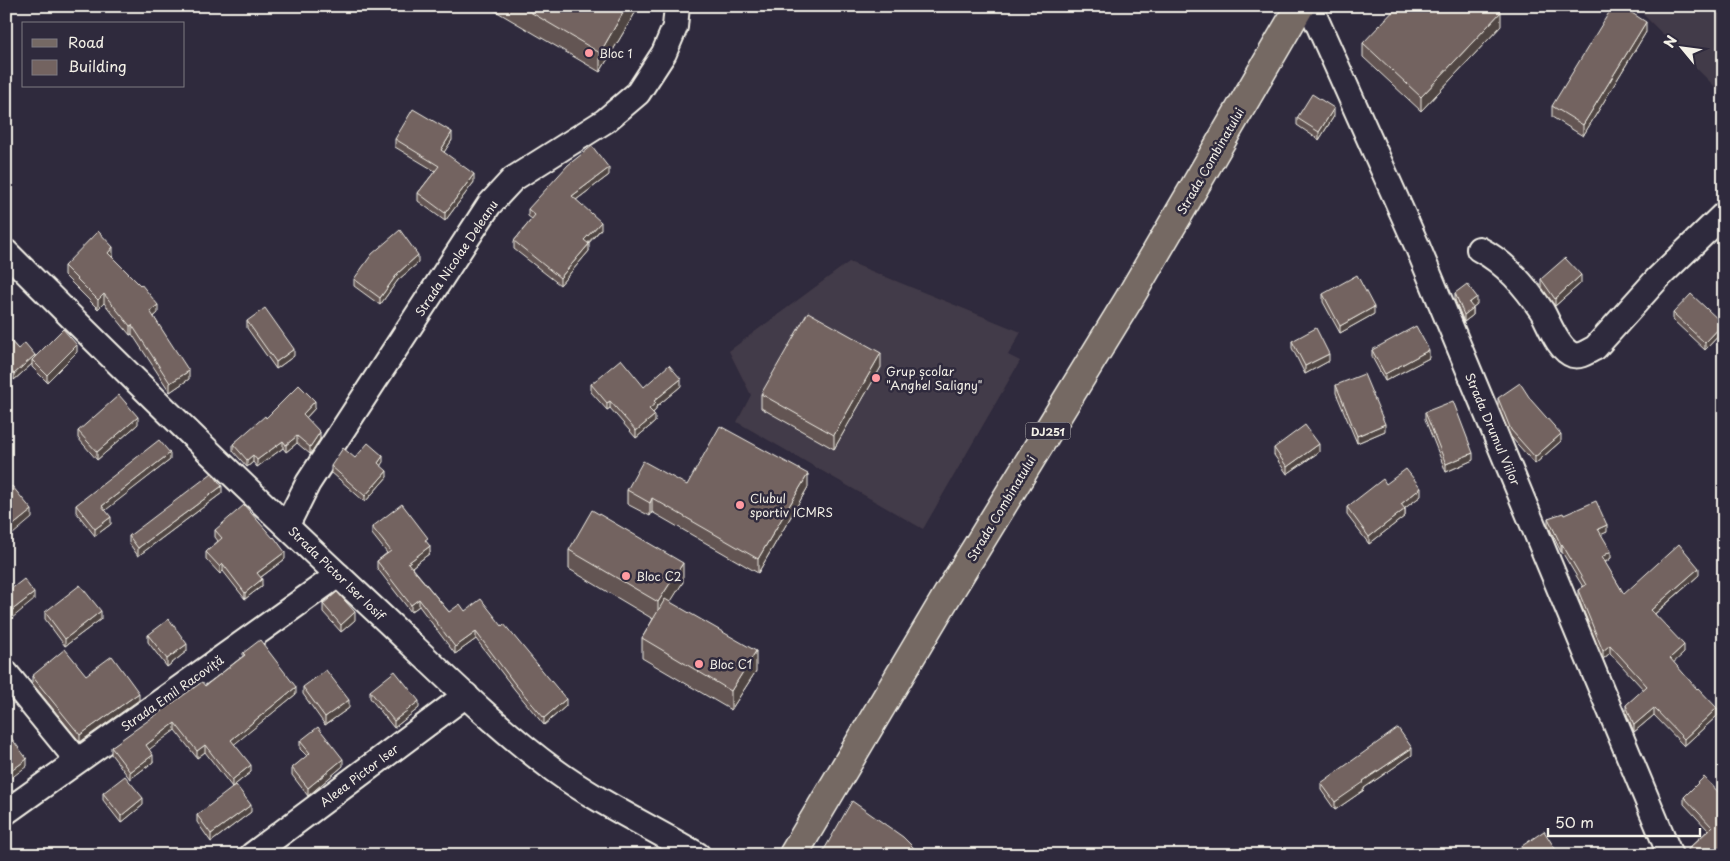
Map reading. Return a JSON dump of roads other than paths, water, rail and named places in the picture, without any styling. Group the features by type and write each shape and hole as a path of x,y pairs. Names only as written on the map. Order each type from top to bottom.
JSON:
{"main road":[{"name":"Strada Combinatului","path":"793,855 948,594 1129,299 1300,6"}],"street":[{"name":"Strada Nicolae Deleanu","path":"287,525 308,483 489,205 514,179 605,121 638,93 664,53 675,27 677,6"},
{"name":"Strada Drumul Viilor","path":"1310,6 1418,248 1670,855"},
{"path":"1479,249 1505,265 1523,286 1542,311 1564,349 1573,354 1581,355 1594,348 1657,279 1724,214"},
{"name":"Strada Pictor Iser Iosif","path":"6,252 98,344 338,575 530,752 557,772 614,808 698,855"},
{"name":"Strada Emil Racoviță","path":"6,812 338,575"},
{"path":"6,673 77,760"},
{"name":"Aleea Pictor Iser","path":"252,855 466,695"}],"place":[{"name":"Bloc 1","path":"589,53"},
{"name":"Grup școlar \"Anghel Saligny\"","path":"876,378"},
{"name":"Clubul sportiv ICMRS","path":"740,505"},
{"name":"Bloc C2","path":"626,576"},
{"name":"Bloc C1","path":"699,664"}]}
